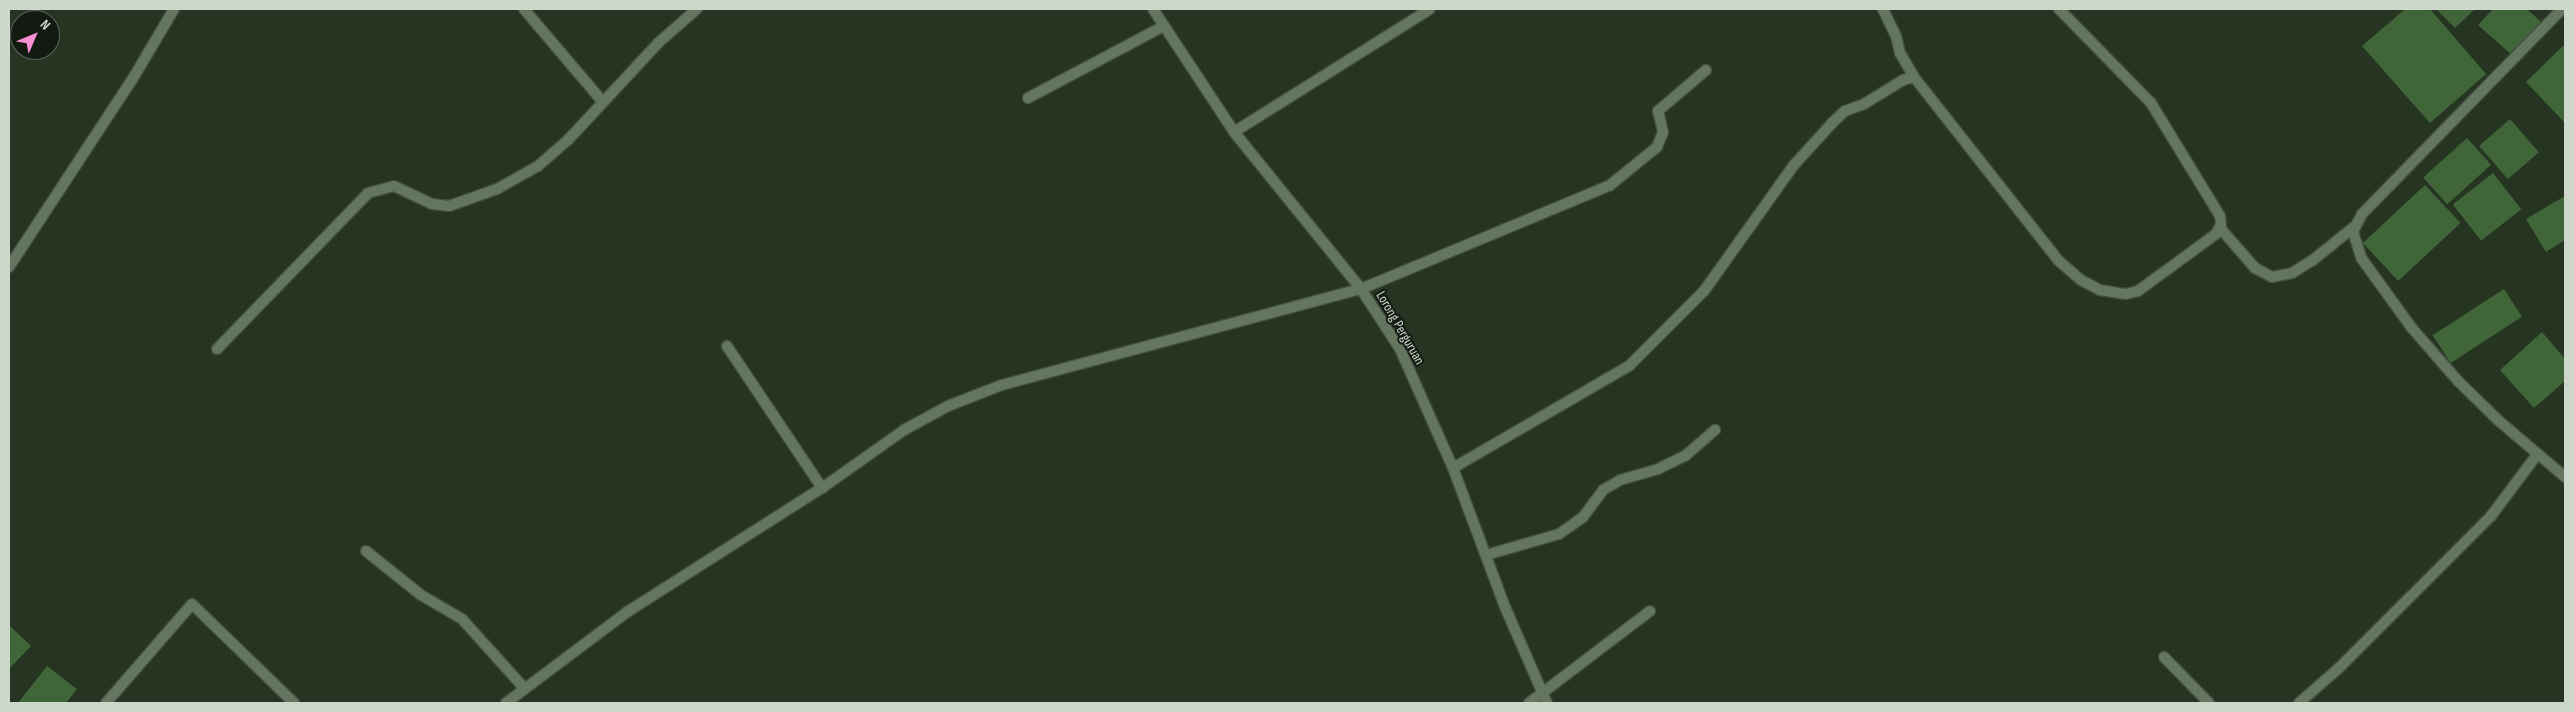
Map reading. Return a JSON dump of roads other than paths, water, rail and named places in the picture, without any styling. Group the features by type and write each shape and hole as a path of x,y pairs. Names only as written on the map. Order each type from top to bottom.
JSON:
{"street":[{"path":"9,267 132,80 174,9"},
{"path":"524,9 602,102"},
{"path":"217,349 368,193 394,186 441,207 465,202 538,166 568,140 602,102 696,9"},
{"name":"Lorong Perguruan","path":"1153,9 1234,132 1361,289 1400,349 1453,468 1546,703"},
{"path":"1234,132 1430,9"},
{"path":"1883,9 1896,36 1900,54 1914,77 2042,243 2090,286 2119,294 2138,291 2220,228"},
{"path":"2059,9 2151,103 2215,208 2220,228 2255,268 2272,277 2292,273 2314,260 2356,225 2375,200 2562,9"},
{"path":"1028,98 1164,26"},
{"path":"506,703 627,612 822,488 904,430 948,406 1002,384 1361,289 1609,186 1657,147 1663,132 1658,111 1706,70"},
{"path":"1453,468 1629,366 1704,291 1794,165 1832,122 1845,111 1914,77"},
{"path":"2356,225 2354,242 2362,258 2411,327 2458,381 2536,456 2565,477"},
{"path":"727,346 822,488"},
{"path":"1486,555 1559,534 1584,518 1604,490 1620,480 1658,469 1686,456 1715,430"},
{"path":"2299,703 2340,668 2491,516 2536,456"},
{"path":"366,551 421,595 462,619 525,689"},
{"path":"106,703 192,604 294,703"},
{"path":"1528,703 1650,611"},
{"path":"2164,657 2209,703"}]}
